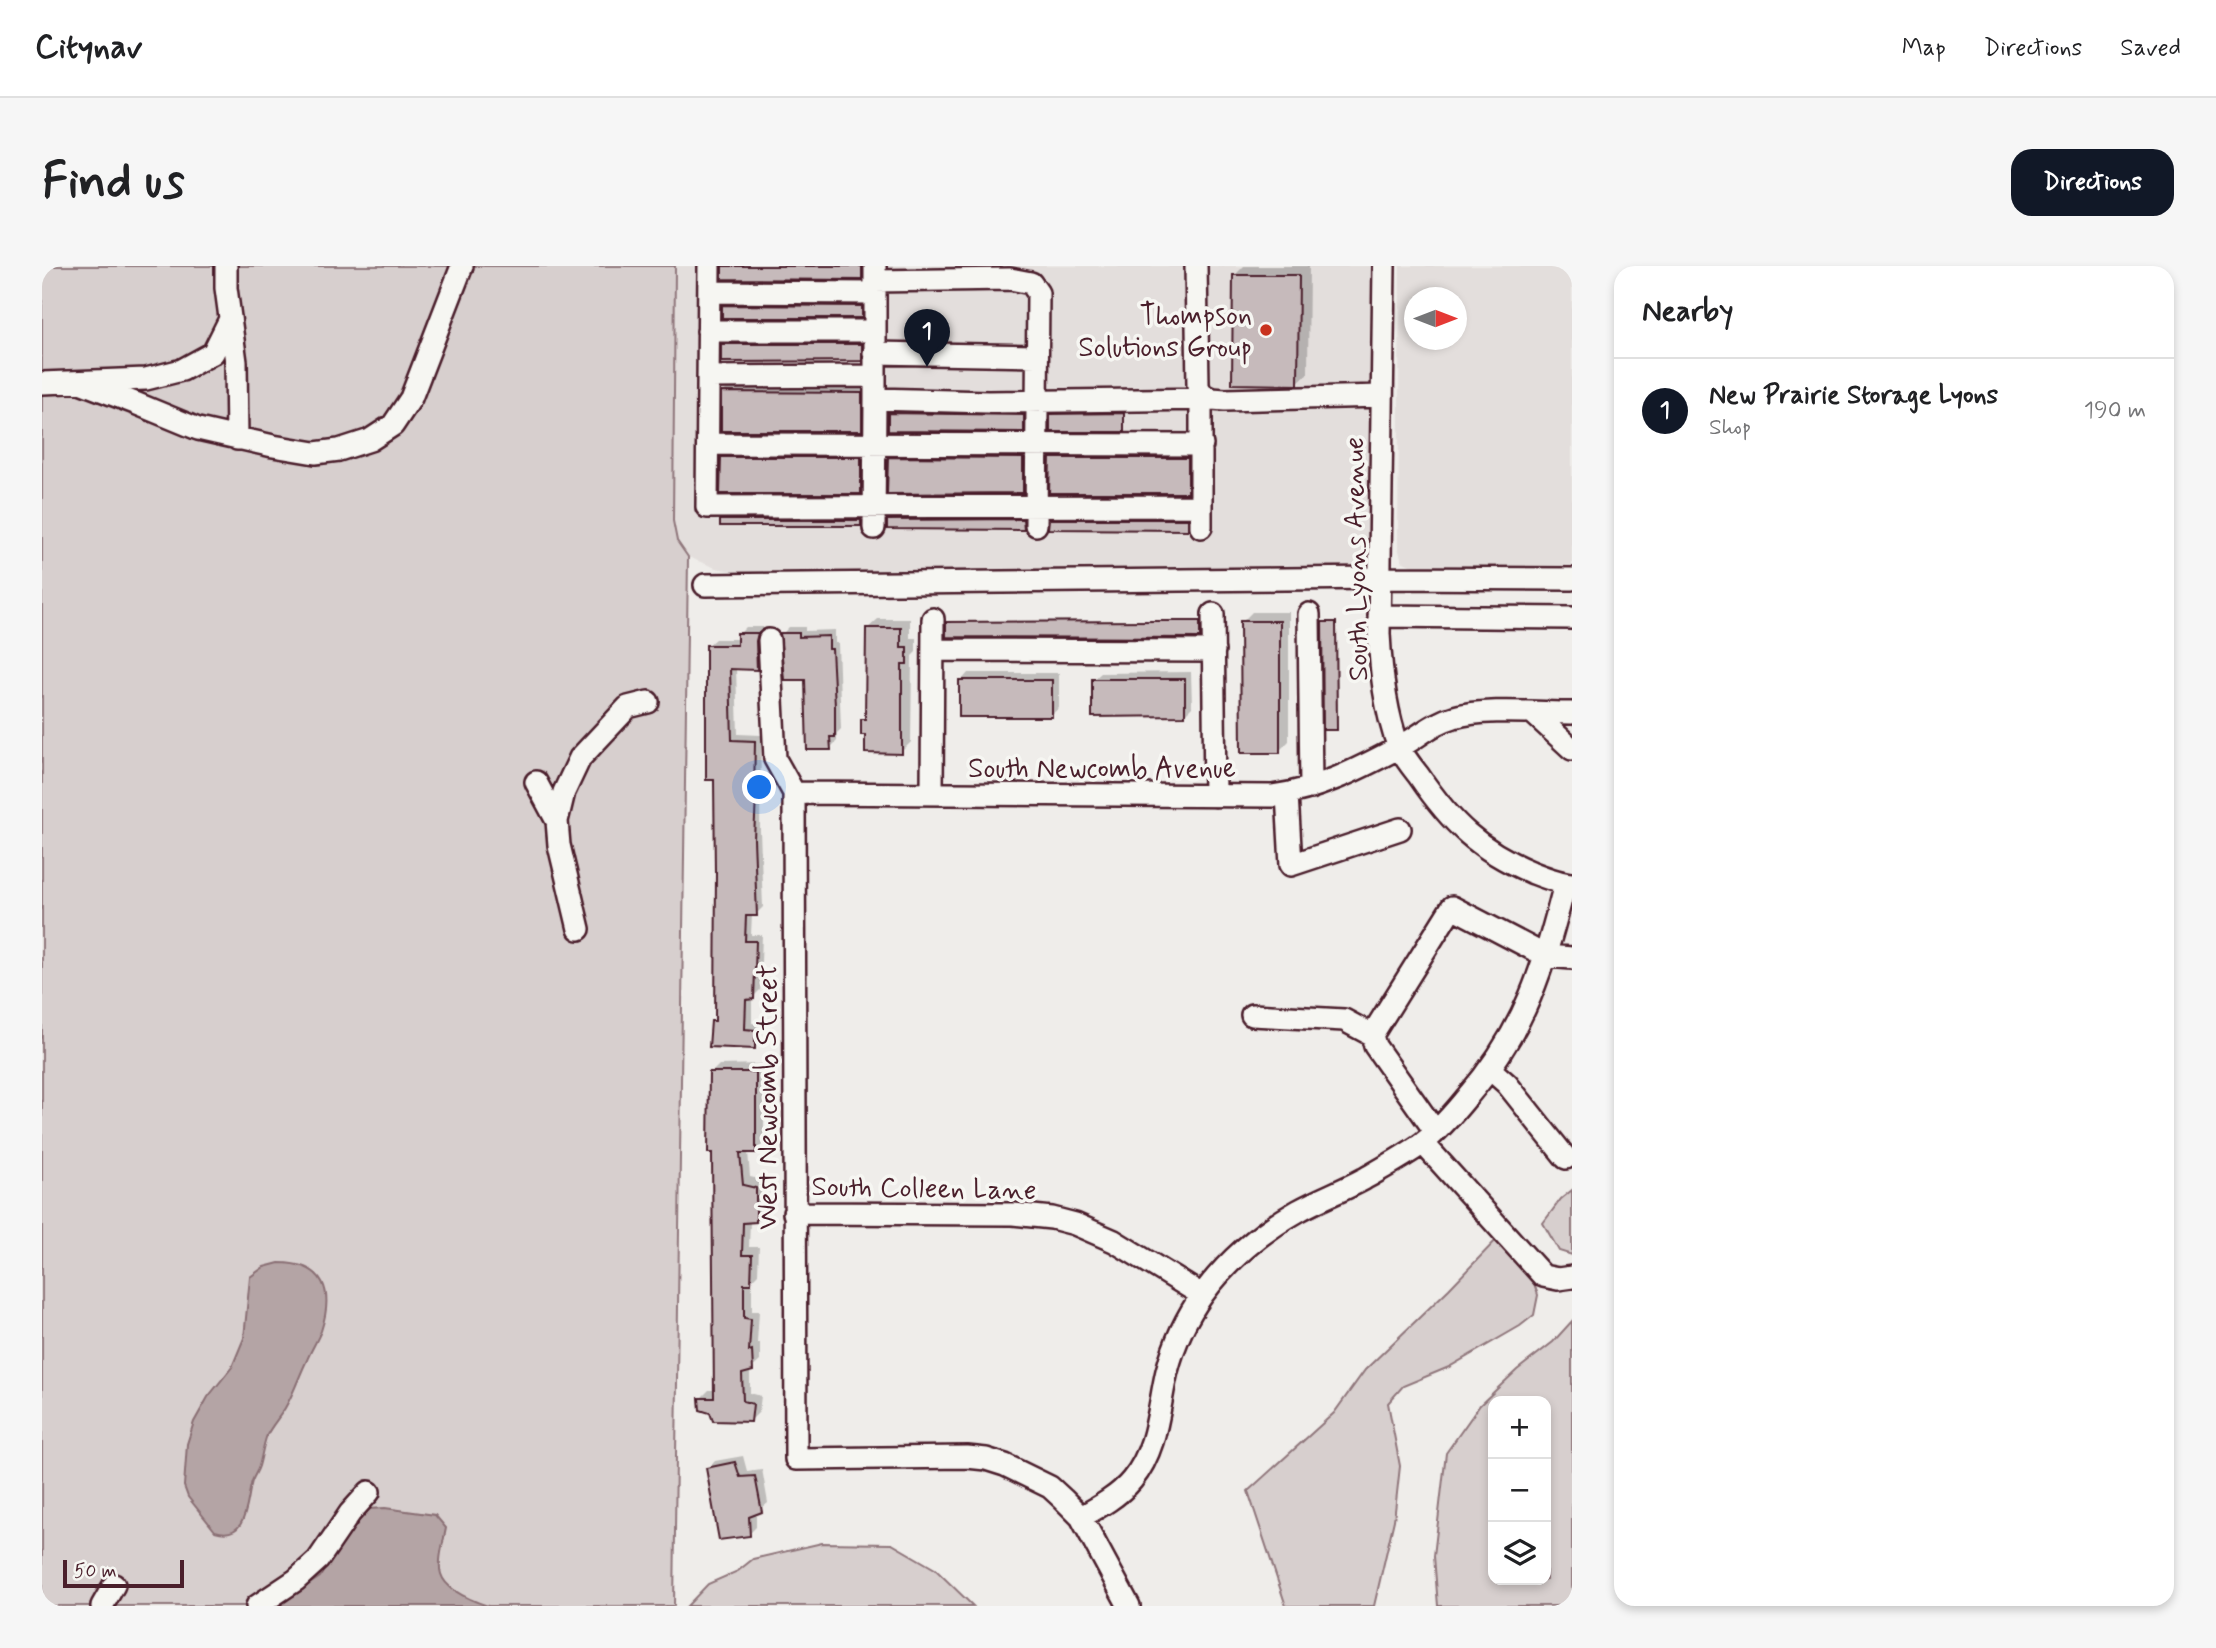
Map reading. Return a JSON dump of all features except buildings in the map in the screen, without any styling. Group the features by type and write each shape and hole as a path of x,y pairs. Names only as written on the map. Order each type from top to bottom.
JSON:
{"street":[{"path":"226,266 226,289 236,362 237,439"},
{"path":"80,382 198,429 237,439 316,453 349,447 369,440 393,425 411,398 462,266"},
{"path":"709,266 707,516 874,507 1036,516 1201,506"},
{"path":"1196,266 1198,385 1206,399 1202,445 1201,527"},
{"name":"South Lyons Avenue","path":"1384,266 1379,616 1382,679 1399,747 1430,793 1456,825 1481,846 1503,860 1569,884"},
{"path":"709,292 875,280 1010,279 1031,283 1038,293 1036,516"},
{"path":"874,528 875,280"},
{"path":"42,383 146,379 182,370 213,353 230,319"},
{"path":"708,331 875,331"},
{"path":"874,353 1037,356"},
{"path":"708,377 875,376"},
{"path":"875,399 1035,401 1382,396"},
{"path":"708,444 1202,445"},
{"path":"705,585 1379,578 1572,579"},
{"path":"1213,614 1215,796"},
{"path":"1309,614 1311,788"},
{"path":"1379,616 1572,618"},
{"path":"932,794 933,619"},
{"path":"769,640 775,759 794,793"},
{"path":"933,650 1214,651"},
{"path":"579,929 559,845 557,821 564,792 580,758 628,707 648,702"},
{"name":"South Newcomb Avenue","path":"794,793 1273,796 1311,788 1399,747 1432,725 1454,717 1474,713 1572,713"},
{"path":"1533,713 1572,749"},
{"path":"536,782 557,821"},
{"name":"West Newcomb Street","path":"794,793 796,1459 986,1459 1005,1465 1050,1488 1081,1517"},
{"path":"1287,794 1292,865 1400,829"},
{"path":"1129,1606 1081,1517 1119,1493 1131,1481 1146,1458 1155,1434 1167,1371 1176,1345 1202,1295 1224,1268 1249,1244 1276,1224 1367,1177 1429,1137 1463,1102 1490,1069 1516,1029 1546,956 1569,884"},
{"path":"1372,1035 1452,907 1546,956 1572,958"},
{"path":"1252,1015 1344,1020 1372,1035 1375,1046 1429,1137 1544,1276 1558,1279 1572,1277"},
{"path":"1490,1069 1507,1084 1566,1158"},
{"name":"South Colleen Lane","path":"794,1213 1013,1214 1052,1218 1075,1224 1114,1241 1202,1295"},
{"path":"257,1606 296,1580 318,1560 350,1513 369,1492"},
{"path":"102,1606 114,1585"}],"shaded area":[{"path":"42,266 675,266 673,521 677,541 688,557 674,1606 42,1606"},
{"path":"675,266 1371,266 1368,569 742,573 716,568 688,557 677,541 673,521"},
{"path":"1400,266 1572,266 1572,567 1412,566 1402,561 1398,547"},
{"path":"1572,1190 1572,1255 1559,1251 1543,1223 1561,1199"},
{"path":"1499,1237 1532,1278 1538,1295 1534,1315 1449,1367 1403,1386 1388,1403 1400,1466 1394,1520 1374,1606 1286,1606 1248,1491 1334,1413 1365,1370"},
{"path":"279,1263 295,1264 316,1274 326,1292 325,1317 291,1396 267,1435 243,1519 233,1531 215,1531 188,1497 184,1486 187,1444 194,1422 208,1397 232,1367 244,1338 250,1277 264,1267"},
{"path":"1572,1321 1572,1606 1438,1606 1434,1556 1446,1453 1488,1397 1488,1585 1551,1585 1551,1396 1490,1396 1553,1342"},
{"path":"385,1508 435,1515 446,1528 440,1563 444,1580 461,1594 488,1606 276,1606 320,1577 338,1545 369,1509"},
{"path":"822,1543 892,1544 935,1569 973,1606 687,1606 708,1584 738,1571 753,1559"}],"place":[{"name":"Thompson Solutions Group","path":"1266,330"},
{"name":"New Prairie Storage Lyons","path":"927,367"}]}
